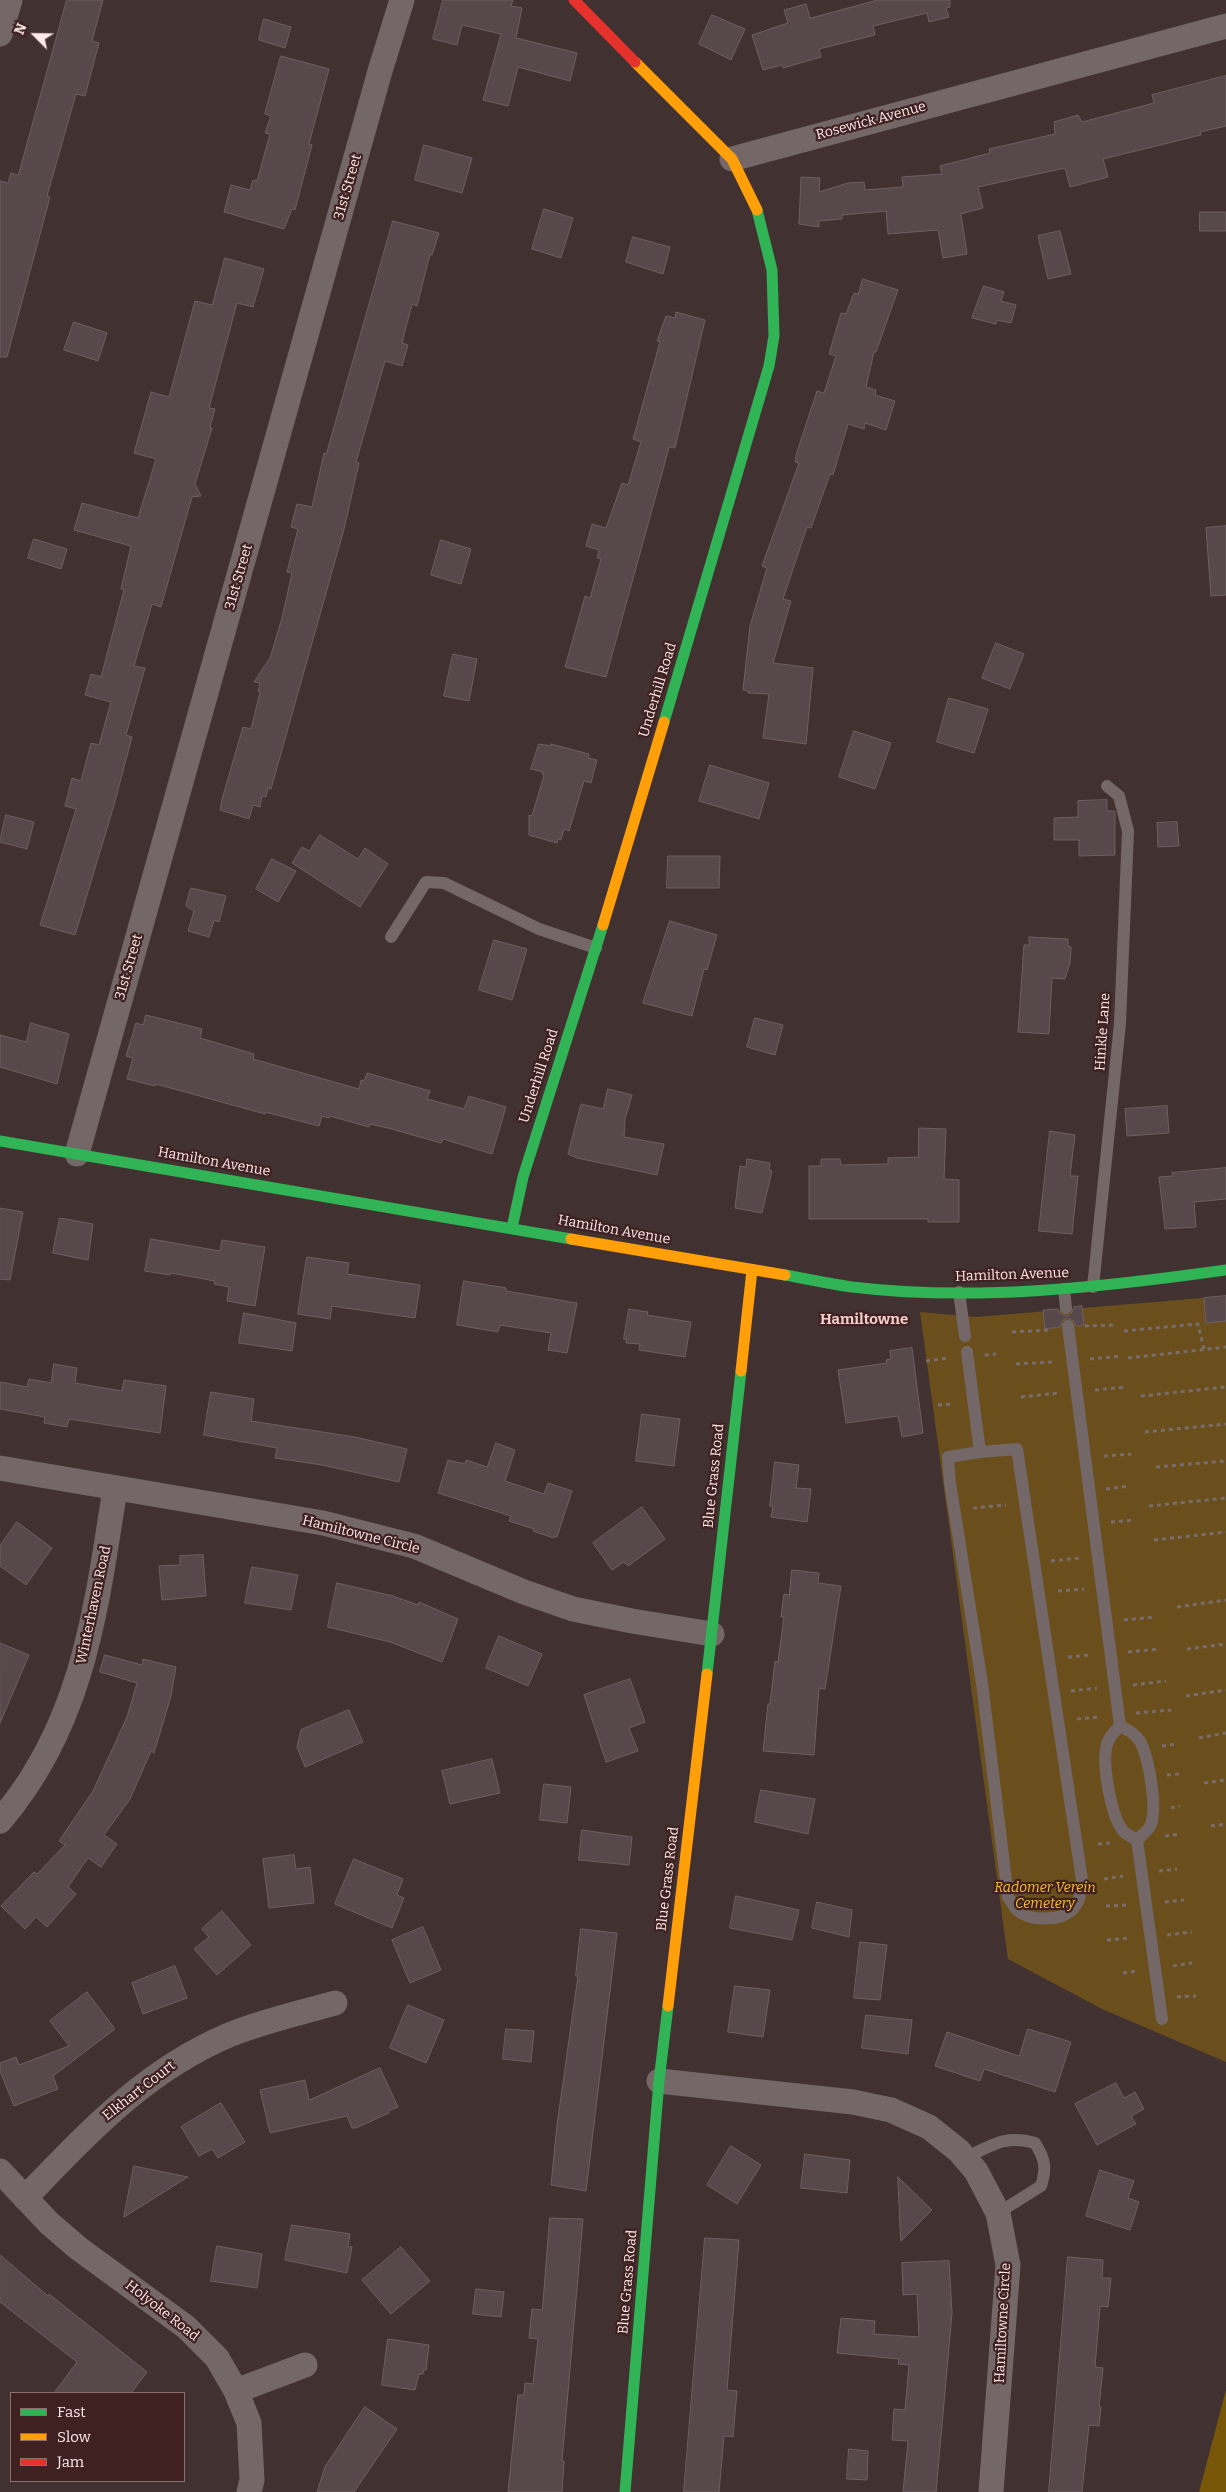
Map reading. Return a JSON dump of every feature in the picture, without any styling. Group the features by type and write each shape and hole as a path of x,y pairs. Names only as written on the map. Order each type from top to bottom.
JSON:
{"street":[{"path":"0,34 10,0"},
{"name":"31st Street","path":"77,1154 402,0"},
{"path":"574,0 732,159"},
{"name":"Rosewick Avenue","path":"732,159 1226,26"},
{"name":"Underhill Road","path":"512,1228 526,1168 596,948 750,436 769,366 774,336 774,308 767,243 759,214 732,159"},
{"name":"Hamilton Avenue","path":"0,1141 853,1287 959,1292 1064,1289 1226,1270"},
{"name":"Blue Grass Road","path":"625,2492 659,2081 712,1634 752,1270"},
{"name":"Hamiltowne Circle","path":"0,1468 323,1523 414,1546 524,1592 573,1609 712,1634"},
{"name":"Winterhaven Road","path":"0,1821 41,1762 74,1693 90,1639 116,1488"},
{"name":"Elkhart Court","path":"25,2198 117,2105 175,2063 230,2035 335,2002"},
{"name":"Hamiltowne Circle","path":"659,2081 853,2102 891,2110 929,2128 947,2140 965,2158 987,2188 998,2213 1008,2265 991,2492"},
{"name":"Holyoke Road","path":"0,2171 49,2223 78,2248 186,2327 217,2358 236,2391 249,2423 252,2480 249,2492"},
{"path":"236,2391 305,2365"}],"lane":[{"name":"Hinkle Lane","path":"1093,1287 1120,1023 1128,830 1119,796 1107,786"},
{"path":"391,937 426,882 444,883 539,929 596,948"},
{"path":"1064,1289 1066,1308"},
{"path":"959,1292 965,1336"},
{"path":"1068,1326 1120,1726"},
{"path":"967,1352 980,1452"},
{"path":"1017,1449 1026,1503 1082,1880 1080,1896 1076,1906 1067,1914 1052,1918 1028,1915 1017,1910 1008,1897 982,1683 954,1510 948,1457 980,1452 1017,1449"},
{"path":"1120,1726 1131,1731 1140,1742 1150,1782 1154,1810 1149,1828 1137,1840"},
{"path":"1120,1726 1112,1734 1106,1748 1108,1780 1114,1816 1124,1832 1137,1840"},
{"path":"1137,1840 1162,2019"},
{"path":"965,2158 1004,2140 1022,2139 1035,2143 1044,2158 1045,2173 1041,2186 998,2213"}],"path":[{"path":"1124,1331 1198,1324 1204,1349"},
{"path":"1128,1358 1226,1346"},
{"path":"1141,1396 1226,1387"},
{"path":"1145,1432 1226,1424"},
{"path":"1085,1458 1131,1454"},
{"path":"1156,1466 1226,1461"},
{"path":"1149,1506 1226,1498"},
{"path":"954,1510 1026,1503"},
{"path":"1154,1540 1226,1532"},
{"path":"1044,1561 1098,1557"},
{"path":"1048,1591 1102,1588"},
{"path":"1177,1607 1226,1600"},
{"path":"1106,1622 1155,1617"},
{"path":"1187,1649 1226,1644"},
{"path":"1186,1696 1226,1690"},
{"path":"1199,1738 1226,1733"},
{"path":"1204,1783 1226,1780"},
{"path":"1211,1826 1226,1824"}],"green space":[{"name":"Radomer Verein Cemetery","path":"1226,1296 1226,2062 1102,2009 1008,1959 920,1312 976,1317"}],"shaded area":[{"path":"1226,2390 1226,2492 1199,2492"}],"building":[{"path":"67,0 103,0 92,41 99,43 85,96 76,94 47,196 50,197 7,357 0,357 0,181 8,183 11,173 18,175"},
{"path":"443,0 513,0 511,6 522,8 516,38 577,53 570,81 518,67 508,106 483,100 501,34 462,25 457,45 433,39"},
{"path":"878,0 950,0 950,7 946,8 949,17 929,22 927,13 873,26 875,35 819,49 821,57 783,68 782,65 763,70 752,35 788,23 784,10 806,4 810,18"},
{"path":"712,15 745,29 731,60 699,44"},
{"path":"264,19 291,27 285,48 259,40"},
{"path":"281,56 329,69 309,144 312,145 295,210 292,209 284,229 224,212 231,185 250,190 253,180 257,181 270,134 265,133 271,116 265,114"},
{"path":"1226,76 1226,126 1200,132 1201,135 1103,159 1108,177 1070,187 1065,168 978,187 983,208 961,214 967,254 943,258 938,230 888,234 886,211 842,215 842,219 819,221 819,227 799,224 801,177 820,178 819,192 848,183 864,182 865,190 903,187 902,177 942,174 940,166 990,153 989,149 1055,134 1054,122 1078,115 1082,122 1154,103 1152,95"},
{"path":"424,145 472,158 462,193 415,180"},
{"path":"544,209 573,218 561,258 532,249"},
{"path":"1200,212 1226,212 1226,231 1200,231"},
{"path":"393,221 439,233 432,255 430,254 417,306 412,304 402,343 408,345 402,366 385,361 356,462 359,463 344,529 271,789 268,788 266,797 262,796 260,807 253,805 249,819 220,810 222,799 243,727 251,729 260,692 258,691 260,683 254,682 270,658 282,618 292,573 287,572 298,529 291,527 297,504 312,507 324,453 326,454"},
{"path":"1060,231 1071,274 1048,279 1038,236"},
{"path":"633,237 670,247 663,274 626,262"},
{"path":"225,258 264,269 253,307 237,303 209,408 215,409 210,427 212,428 195,484 201,496 192,497 161,607 152,604 134,666 145,668 126,735 132,737 114,805 75,935 40,925 76,809 65,806 72,778 81,781 91,743 99,745 111,702 85,695 91,674 101,677 124,590 121,589 131,546 74,530 82,503 138,518 156,459 134,453 151,392 169,397 195,301 212,305"},
{"path":"863,279 898,290 876,352 874,352 866,387 876,390 875,395 895,401 886,430 865,423 864,429 848,424 833,475 830,474 811,528 807,527 783,599 791,601 773,663 813,668 806,744 763,738 769,694 748,693 748,691 743,690 750,626 767,568 762,566 799,463 795,462 797,452 817,391 824,393 836,356 829,354 841,313 846,314 854,293 858,294"},
{"path":"984,286 1004,292 1001,301 1016,305 1011,323 997,320 996,324 972,318"},
{"path":"676,312 705,320 675,448 669,447 606,677 565,667 585,596 590,598 601,559 597,558 599,550 586,546 592,524 606,528 622,483 628,485 641,442 633,439 660,342 657,341 666,316 675,318"},
{"path":"74,322 107,333 98,361 64,350"},
{"path":"1226,526 1226,595 1211,596 1206,528"},
{"path":"34,539 67,549 61,569 28,558"},
{"path":"441,540 471,549 461,584 431,575"},
{"path":"996,643 1024,654 1010,689 982,678"},
{"path":"453,654 477,659 469,701 444,696"},
{"path":"949,698 988,709 974,753 937,742"},
{"path":"854,731 891,743 875,789 839,777"},
{"path":"539,744 551,746 551,744 589,754 588,758 597,760 591,783 584,781 569,831 564,829 561,840 558,839 557,843 529,835 529,815 532,816 544,775 542,774 543,772 531,769"},
{"path":"710,765 769,783 759,819 699,801"},
{"path":"1107,800 1107,811 1115,811 1115,855 1079,856 1079,840 1054,840 1054,818 1078,817 1078,801"},
{"path":"6,815 34,822 27,849 0,842"},
{"path":"1177,822 1179,846 1158,847 1157,823"},
{"path":"320,835 358,859 365,848 388,864 360,907 292,863 302,847 309,851"},
{"path":"668,856 720,856 719,888 667,888"},
{"path":"272,859 296,871 278,902 256,889"},
{"path":"191,888 226,896 219,922 214,920 209,937 188,931 194,911 186,906"},
{"path":"670,921 717,935 707,970 704,969 692,1016 643,1003"},
{"path":"1029,937 1068,939 1068,946 1071,947 1070,963 1065,979 1052,978 1049,1034 1018,1032 1024,945 1029,945"},
{"path":"494,940 527,949 512,1000 479,990"},
{"path":"146,1015 202,1029 200,1038 254,1054 253,1059 359,1089 361,1080 364,1081 367,1073 430,1091 427,1099 464,1109 469,1096 506,1107 492,1154 443,1139 441,1143 388,1128 370,1124 369,1127 330,1116 329,1118 322,1116 319,1126 265,1112 265,1114 156,1084 155,1086 127,1079 133,1058 126,1056 136,1023 143,1025"},
{"path":"755,1018 783,1025 775,1055 747,1047"},
{"path":"31,1023 69,1034 57,1084 0,1067 0,1035 26,1042"},
{"path":"608,1089 632,1095 625,1119 624,1137 664,1144 657,1175 577,1158 568,1154 581,1104 603,1109"},
{"path":"1167,1106 1169,1133 1127,1136 1125,1109"},
{"path":"919,1128 946,1129 944,1179 959,1180 959,1222 928,1222 928,1219 809,1219 809,1166 821,1166 821,1159 840,1159 841,1165 888,1164 888,1158 918,1157"},
{"path":"1050,1131 1075,1135 1070,1176 1078,1176 1072,1234 1039,1231"},
{"path":"747,1159 770,1163 769,1170 772,1171 762,1213 735,1208 740,1166 746,1167"},
{"path":"1226,1168 1226,1199 1194,1202 1196,1227 1165,1229 1159,1177 1173,1176 1172,1173"},
{"path":"0,1208 23,1212 10,1280 0,1279"},
{"path":"60,1218 93,1224 88,1260 53,1253"},
{"path":"151,1239 220,1251 222,1240 265,1247 255,1306 227,1301 229,1287 214,1284 215,1281 171,1273 170,1275 145,1271"},
{"path":"307,1257 349,1263 347,1274 420,1285 415,1318 332,1306 330,1319 298,1314"},
{"path":"464,1281 506,1288 506,1291 577,1303 567,1353 548,1350 551,1333 500,1325 498,1332 457,1325"},
{"path":"1226,1296 1226,1321 1206,1323 1204,1298"},
{"path":"1082,1306 1084,1325 1076,1326 1074,1321 1067,1318 1063,1320 1060,1327 1045,1329 1043,1310 1058,1309 1060,1313 1066,1316 1071,1314 1074,1307"},
{"path":"629,1309 648,1312 647,1315 691,1322 685,1357 639,1350 640,1344 626,1343 627,1339 624,1339"},
{"path":"244,1313 296,1323 292,1351 239,1343"},
{"path":"912,1348 923,1433 902,1437 898,1416 846,1423 838,1370 887,1363 886,1360 891,1359 890,1351"},
{"path":"54,1364 77,1368 75,1383 122,1391 124,1380 166,1386 160,1433 69,1419 67,1427 44,1423 45,1417 0,1409 0,1382 27,1387 29,1379 51,1383"},
{"path":"211,1392 254,1399 251,1421 355,1437 407,1449 399,1482 322,1465 275,1458 277,1448 204,1435"},
{"path":"642,1414 680,1419 674,1466 636,1461"},
{"path":"496,1443 515,1450 505,1481 544,1494 548,1483 572,1491 557,1537 555,1536 554,1538 533,1531 534,1529 509,1521 511,1516 438,1493 448,1460 465,1464 466,1460 487,1467"},
{"path":"775,1462 799,1465 796,1488 811,1489 807,1522 771,1517 773,1507 770,1506"},
{"path":"642,1507 665,1539 628,1566 624,1562 612,1570 593,1543"},
{"path":"17,1522 52,1548 26,1585 0,1566 0,1546"},
{"path":"203,1555 206,1596 162,1600 159,1566 180,1565 180,1556"},
{"path":"252,1567 298,1575 291,1610 245,1603"},
{"path":"792,1570 819,1573 818,1583 841,1586 825,1689 819,1688 814,1755 763,1751 775,1661 778,1662 784,1617 781,1617 784,1594 789,1595"},
{"path":"337,1583 393,1596 418,1605 419,1602 458,1619 442,1662 390,1642 328,1627"},
{"path":"499,1636 542,1654 528,1686 486,1668"},
{"path":"0,1643 29,1655 0,1723"},
{"path":"105,1655 142,1665 143,1659 176,1667 171,1696 154,1753 151,1751 130,1799 104,1835 117,1844 101,1867 88,1858 68,1887 76,1894 47,1927 36,1917 25,1929 1,1906 34,1872 37,1874 65,1845 59,1841 93,1791 127,1717 137,1683 100,1672"},
{"path":"630,1679 645,1722 629,1728 638,1751 606,1762 584,1695"},
{"path":"349,1710 363,1742 305,1767 297,1747 301,1730"},
{"path":"492,1759 500,1793 450,1804 442,1771"},
{"path":"544,1784 571,1787 567,1823 540,1820"},
{"path":"761,1790 815,1799 808,1834 755,1822"},
{"path":"582,1830 632,1837 629,1865 579,1860"},
{"path":"294,1855 296,1869 310,1867 314,1903 269,1908 263,1859"},
{"path":"354,1859 403,1879 397,1895 404,1898 392,1928 335,1904"},
{"path":"736,1896 799,1910 792,1940 730,1928"},
{"path":"817,1902 852,1910 849,1937 812,1928"},
{"path":"222,1911 251,1945 217,1975 194,1949 209,1937 202,1929"},
{"path":"423,1927 441,1970 410,1983 392,1940"},
{"path":"581,1929 617,1933 586,2191 551,2185 557,2125 578,1976 576,1976"},
{"path":"860,1942 887,1945 880,2000 854,1998"},
{"path":"175,1966 187,1998 143,2014 132,1983"},
{"path":"735,1986 770,1990 763,2037 728,2032"},
{"path":"87,1992 115,2029 53,2076 58,2089 14,2106 0,2071 0,2063 16,2057 19,2065 69,2046 50,2021"},
{"path":"408,2005 444,2020 426,2063 390,2048"},
{"path":"866,2015 912,2020 908,2054 862,2048"},
{"path":"506,2029 534,2031 531,2062 503,2059"},
{"path":"1028,2029 1071,2042 1055,2092 984,2069 980,2081 935,2066 947,2032 1019,2056"},
{"path":"380,2068 398,2107 388,2111 389,2113 356,2128 352,2128 347,2116 270,2133 260,2090 305,2080 309,2100"},
{"path":"1116,2083 1124,2098 1135,2092 1144,2109 1131,2116 1136,2124 1097,2145 1075,2104"},
{"path":"221,2103 245,2142 218,2158 212,2149 199,2156 181,2127"},
{"path":"731,2146 761,2165 737,2204 707,2185"},
{"path":"805,2154 850,2160 847,2193 801,2188"},
{"path":"134,2166 188,2177 124,2217"},
{"path":"1100,2170 1134,2181 1128,2198 1139,2202 1130,2230 1086,2216"},
{"path":"898,2177 932,2210 901,2241"},
{"path":"550,2218 583,2219 562,2461 564,2461 562,2492 508,2492 518,2395 524,2395 525,2383 533,2384 538,2339 529,2338 532,2309 542,2310"},
{"path":"292,2225 350,2234 348,2246 352,2247 347,2273 285,2260"},
{"path":"705,2238 739,2240 727,2390 737,2391 733,2437 724,2436 719,2492 684,2492"},
{"path":"217,2246 262,2254 257,2288 211,2281"},
{"path":"401,2247 430,2281 391,2314 362,2280"},
{"path":"0,2255 48,2296 49,2294 147,2372 132,2392 55,2392 77,2362 0,2302"},
{"path":"1068,2257 1103,2260 1102,2278 1111,2278 1108,2307 1100,2306 1095,2367 1103,2368 1099,2407 1101,2407 1099,2426 1089,2425 1082,2492 1049,2492"},
{"path":"949,2261 952,2313 936,2492 903,2492 908,2441 892,2440 894,2409 905,2410 909,2365 898,2364 899,2359 837,2353 841,2318 875,2321 874,2334 919,2337 917,2294 903,2295 902,2263"},
{"path":"476,2289 504,2292 501,2317 473,2314"},
{"path":"388,2339 429,2345 426,2370 423,2370 423,2374 419,2374 415,2390 382,2385"},
{"path":"365,2407 397,2429 354,2492 317,2492 325,2467"},
{"path":"849,2449 868,2451 867,2480 847,2479"}],"traffic: fast":[{"path":"664,722 769,366 774,336 772,270 757,210"},
{"path":"512,1228 523,1177 603,925"},
{"path":"0,1141 571,1239"},
{"path":"785,1275 852,1287 899,1291 993,1293 1087,1287 1226,1270"},
{"path":"707,1674 741,1371"},
{"path":"625,2492 659,2081 668,2006"}],"traffic: slow":[{"path":"635,62 732,159 757,210"},
{"path":"603,925 664,722"},
{"path":"571,1239 785,1275"},
{"path":"741,1371 752,1270"},
{"path":"668,2006 707,1674"}],"traffic: jam":[{"path":"574,0 635,62"}],"district":[{"name":"Hamiltowne","path":"864,1320"}]}
